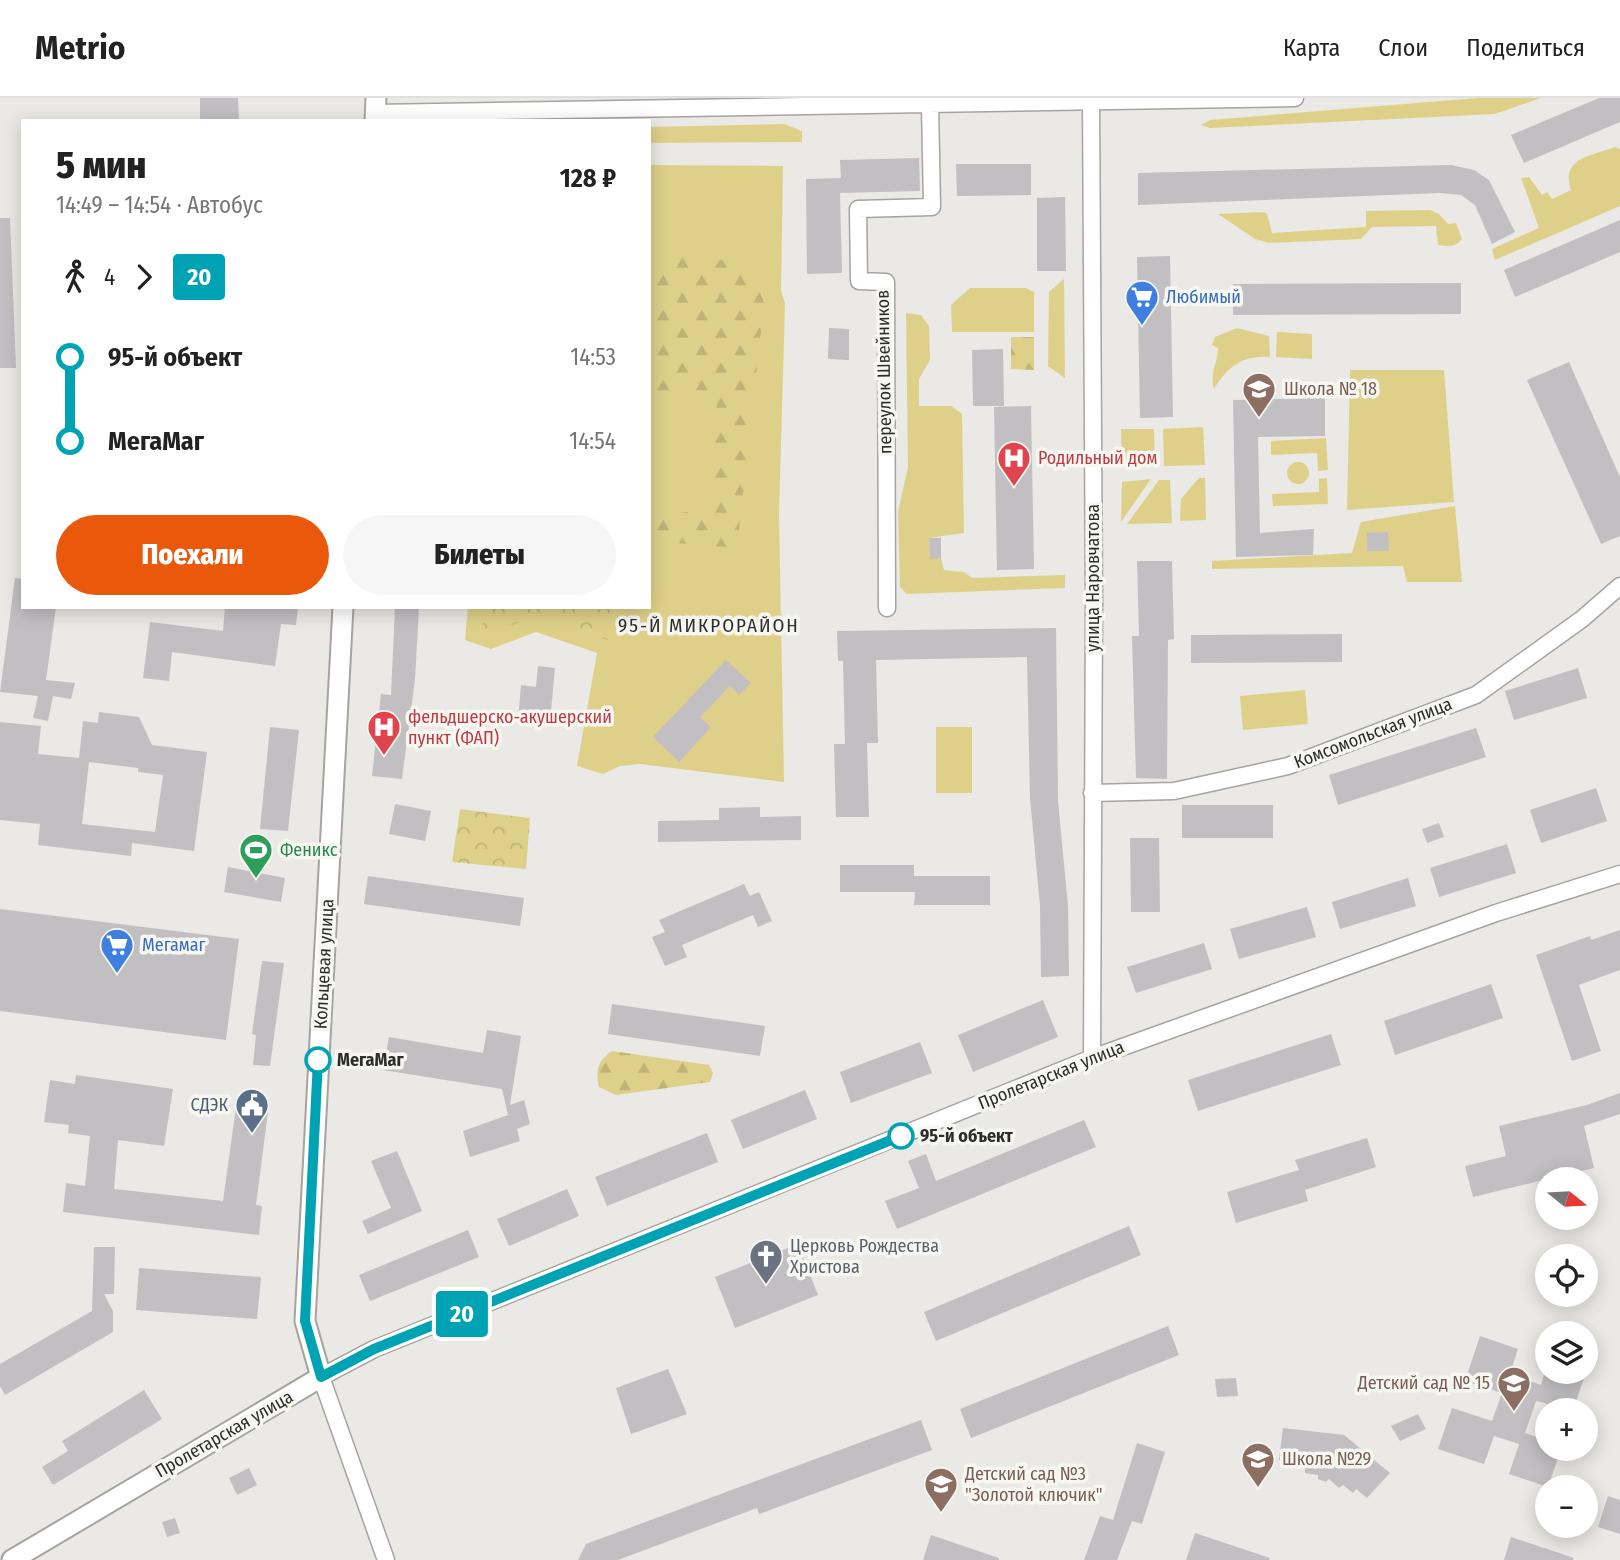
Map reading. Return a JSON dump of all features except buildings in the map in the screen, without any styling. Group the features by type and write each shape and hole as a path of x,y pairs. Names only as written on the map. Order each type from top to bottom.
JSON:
{"main road":[{"name":"Кольцевая улица","path":"321,1377 305,1321 343,609"},
{"name":"Пролетарская улица","path":"12,1560 321,1377"}],"street":[{"path":"376,111 1294,98"},
{"name":"улица Наровчатова","path":"1091,100 1092,1058"},
{"name":"переулок Швейников","path":"887,608 886,282 859,281 858,209 932,208 930,104"},
{"name":"Комсомольская улица","path":"1093,793 1174,791 1287,766 1476,695 1583,619 1620,586"},
{"name":"Пролетарская улица","path":"321,1377 374,1349 1092,1058 1496,913 1620,874"},
{"name":"Кольцевая улица","path":"321,1377 386,1560"}],"green space":[{"path":"1478,98 1541,98 1495,114 1210,128 1201,125 1210,120"},
{"path":"784,124 802,131 802,142 651,143 651,127"},
{"path":"1615,147 1620,149 1620,206 1495,260 1492,249 1539,228 1521,178 1529,177 1542,195 1547,192 1552,199 1571,190 1570,171 1580,160"},
{"path":"651,165 783,166 781,290 785,304 779,514 784,782 640,764 620,766 603,774 577,766 597,653 536,632 491,649 465,640 468,609 651,609"},
{"path":"1430,210 1439,214 1448,224 1456,223 1462,239 1460,242 1451,246 1438,245 1436,226 1372,227 1361,239 1269,243 1255,239 1218,214 1263,212 1267,214 1272,233 1366,227 1366,211"},
{"path":"674,253 751,264 764,303 737,548 652,541 655,515 709,510 717,400 651,393 651,281"},
{"path":"1064,279 1065,378 1048,366 1049,292"},
{"path":"970,288 1026,288 1034,292 1034,332 952,332 951,305"},
{"path":"906,313 921,315 929,326 930,360 919,379 919,406 951,406 962,414 964,533 929,538 930,558 941,558 944,570 964,572 972,578 1065,575 1065,588 907,594 900,587 898,512 908,467"},
{"path":"1237,328 1269,336 1270,357 1252,358 1237,364 1214,389 1213,378 1218,353 1218,348 1212,345 1215,337"},
{"path":"1277,332 1312,334 1312,359 1276,357"},
{"path":"1011,337 1034,337 1034,370 1011,369"},
{"path":"1350,370 1444,370 1454,502 1347,510"},
{"path":"1203,427 1205,465 1164,466 1163,429"},
{"path":"1121,429 1154,429 1155,467 1122,467"},
{"path":"1326,438 1328,470 1318,471 1317,453 1271,455 1271,441"},
{"path":"1298,462 1308,469 1309,473 1302,483 1298,484 1288,477 1287,473 1294,463"},
{"path":"1199,478 1205,478 1206,520 1180,521 1181,499"},
{"path":"1327,478 1328,504 1273,506 1272,494 1319,492 1319,479"},
{"path":"1151,479 1121,522 1122,482"},
{"path":"1159,480 1170,480 1172,523 1127,524"},
{"path":"1455,506 1462,582 1407,582 1403,566 1212,569 1212,561 1352,553 1361,522"},
{"path":"485,609 617,609 613,642 538,615 490,633 482,628"},
{"path":"1305,690 1308,724 1243,730 1240,696"},
{"path":"936,727 972,727 972,793 936,793"},
{"path":"460,809 530,818 526,869 452,862"},
{"path":"612,1051 709,1065 713,1073 710,1082 616,1095 599,1087 598,1081 601,1062"}],"bus line":[{"name":"20","path":"318,1060 305,1321 308,1340 321,1377 374,1349 901,1136"}],"place":[{"name":"Любимый","path":"1142,327"},
{"name":"Школа № 18","path":"1259,419"},
{"name":"Родильный дом","path":"1014,488"},
{"name":"фельдшерско-акушерский пункт (ФАП)","path":"384,757"},
{"name":"Феникс","path":"256,880"},
{"name":"Мегамаг","path":"117,975"},
{"name":"МегаМаг","path":"318,1060"},
{"name":"СДЭК","path":"252,1135"},
{"name":"95-й объект","path":"901,1136"},
{"name":"Церковь Рождества Христова","path":"766,1286"},
{"name":"Детский сад № 15","path":"1514,1413"},
{"name":"Школа №29","path":"1258,1489"},
{"name":"Детский сад №3 \"Золотой ключик\"","path":"941,1514"}],"district":[{"name":"95-Й МИКРОРАЙОН","path":"709,625"}]}
